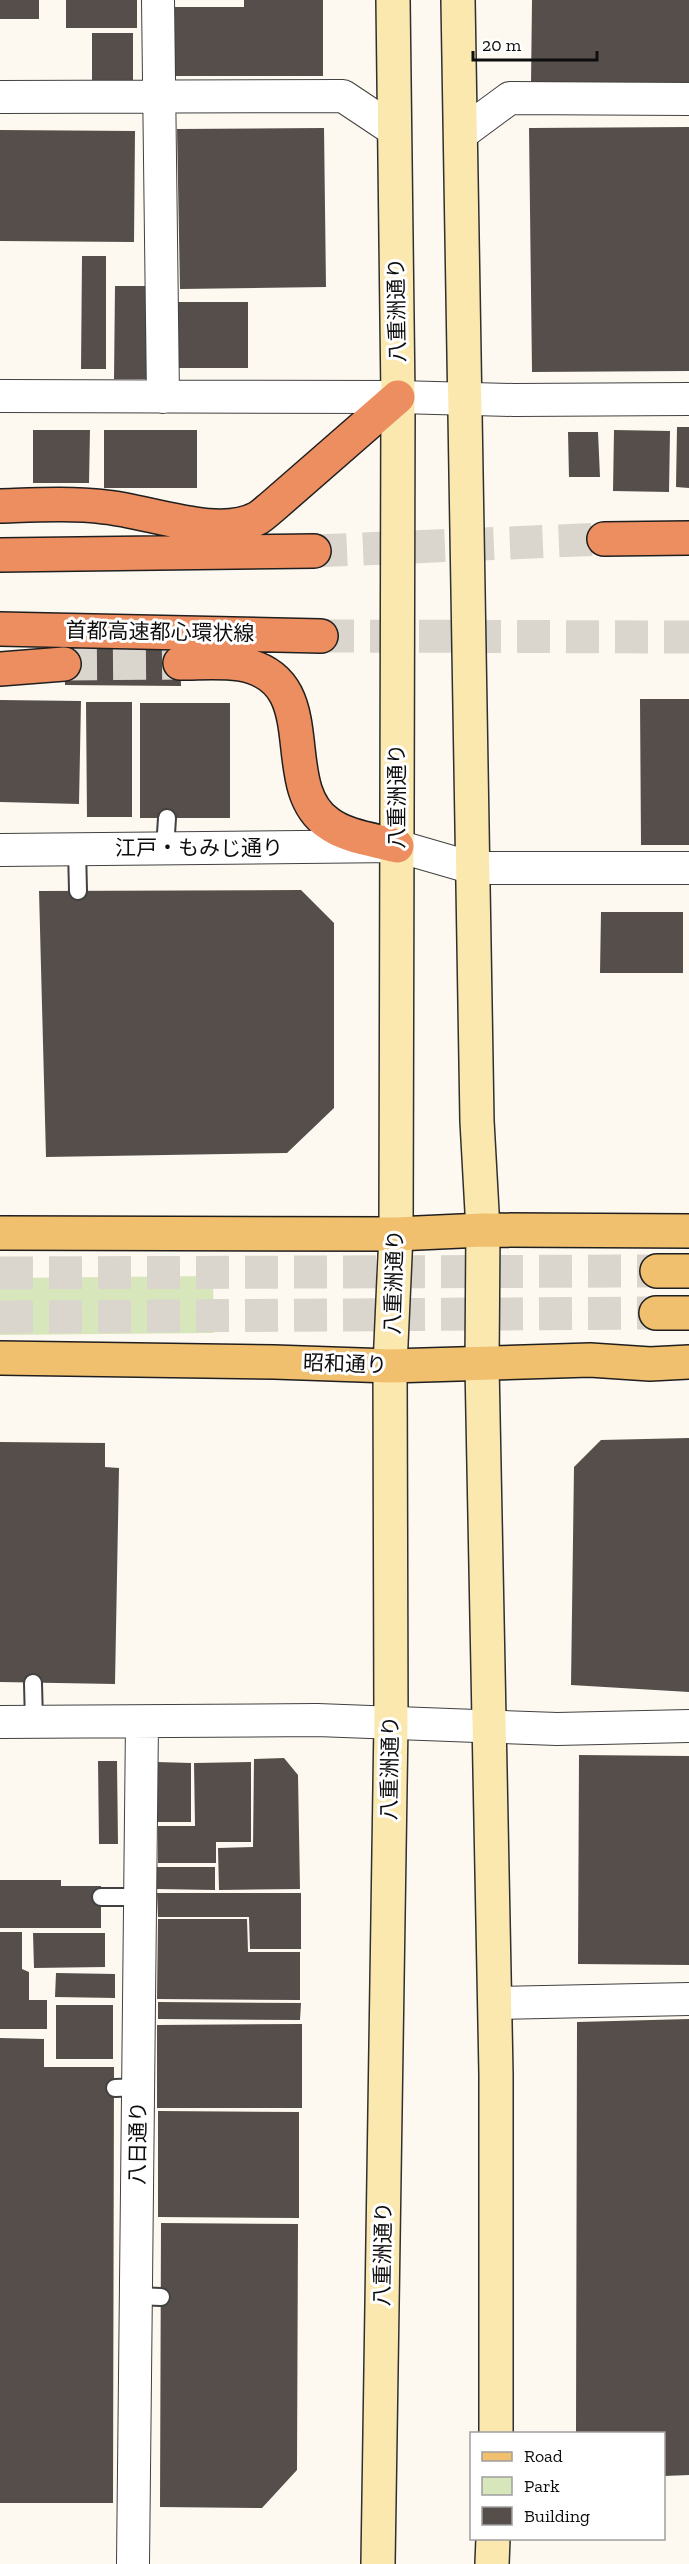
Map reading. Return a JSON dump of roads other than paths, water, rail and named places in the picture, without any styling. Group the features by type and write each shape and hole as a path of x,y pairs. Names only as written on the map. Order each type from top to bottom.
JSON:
{"highway":[{"path":"0,506 84,505 123,509 213,526 243,524 258,518 273,507 398,397"},
{"path":"603,539 689,538"},
{"path":"0,555 314,550"},
{"name":"首都高速都心環状線","path":"0,628 321,636"},
{"path":"180,663 241,664 259,670 274,681 287,697 293,712 304,792 315,811 329,824 338,828 397,846"},
{"path":"0,669 64,664"}],"main road":[{"name":"八重洲通り","path":"378,2564 391,1722 390,1366 396,1234 398,397 393,0"},
{"path":"458,0 477,1121 483,1230 482,1365 495,2003 496,2432"},
{"path":"0,1233 396,1234 483,1230 689,1231"},
{"path":"657,1271 689,1271"},
{"path":"656,1313 689,1313"},
{"name":"昭和通り","path":"0,1358 390,1366 590,1360 650,1364 689,1362"},
{"path":"492,2564 493,2540"}],"street":[{"path":"158,0 164,396"},
{"path":"0,97 343,96 394,130"},
{"path":"461,134 510,98 689,99"},
{"path":"0,396 689,399"},
{"name":"江戸・もみじ通り","path":"0,850 78,849 166,833 397,846 473,868 689,868"},
{"path":"0,1722 317,1720 557,1729 689,1726"},
{"name":"八日通り","path":"133,2564 148,2296 148,2145 127,2087 141,1897 142,1722"},
{"path":"495,2003 689,1999"}],"lane":[{"path":"78,849 78,891"},
{"path":"33,1683 33,1722"},
{"path":"101,1897 141,1897"}],"tunnel":[{"path":"314,551 604,539"},
{"path":"321,636 689,637"},
{"path":"64,664 180,663"},
{"path":"0,1273 657,1271"},
{"path":"0,1317 656,1313"}]}
